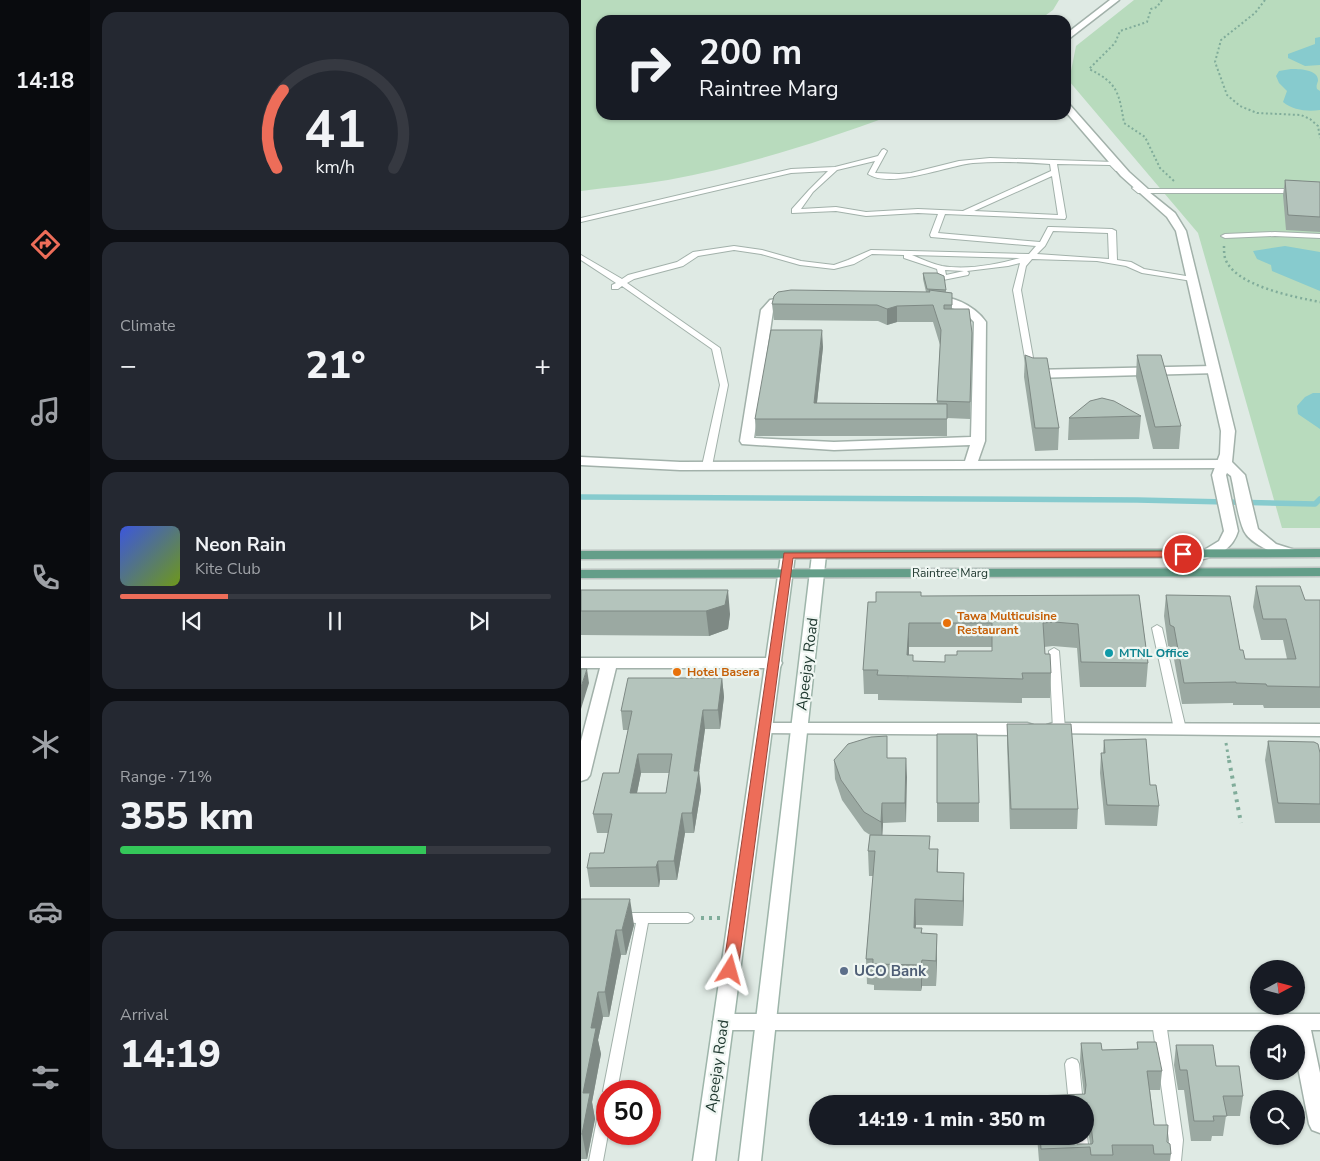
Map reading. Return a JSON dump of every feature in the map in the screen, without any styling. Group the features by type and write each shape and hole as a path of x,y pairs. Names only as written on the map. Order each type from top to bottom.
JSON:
{"main road":[{"name":"Raintree Marg","path":"581,555 1203,555 1320,553"},
{"name":"Raintree Marg","path":"581,574 1320,572"}],"street":[{"path":"1071,34 1115,0"},
{"path":"1071,112 1125,174 1171,215 1181,231 1227,431 1229,447 1226,464 1219,475 1231,531 1227,541 1217,549 1203,555"},
{"path":"804,298 774,303 767,310 747,442 785,445 889,445 978,441"},
{"path":"921,300 951,302 971,310 980,322 978,441 970,465"},
{"path":"1032,374 1213,370"},
{"path":"581,461 680,466 1226,464 1238,475 1251,530 1256,537 1271,547 1290,554"},
{"name":"Apeejay Road","path":"704,1161 788,555"},
{"name":"Apeejay Road","path":"750,1161 819,555"},
{"path":"581,663 773,663"},
{"path":"581,775 609,663"},
{"path":"764,729 1320,730"},
{"path":"723,1022 1320,1022"},
{"path":"1299,1022 1320,1124"}],"lane":[{"path":"884,150 871,174 889,178 914,176 972,161 1111,163 1138,190 1320,191"},
{"path":"581,220 791,171 835,169 879,158"},
{"path":"1053,163 1062,217"},
{"path":"835,169 811,191 795,212 836,209 866,214 942,212 1062,217"},
{"path":"964,213 1055,172"},
{"path":"942,212 934,235 1042,244"},
{"path":"1032,374 1017,290 1022,265 1034,256 1051,228 1062,217"},
{"path":"1051,228 1112,231 1113,262"},
{"path":"1225,236 1275,234 1320,236"},
{"path":"619,285 631,277 680,264 696,254 733,248 762,252 800,263 834,267 871,252 1034,256 1128,264 1142,271 1192,279"},
{"path":"899,253 941,268 943,278 1034,256"},
{"path":"581,258 716,348 725,385 707,466"},
{"path":"1157,628 1180,729"},
{"path":"1054,651 1059,729"},
{"path":"610,918 688,918"},
{"path":"612,1080 643,918"},
{"path":"1159,1022 1176,1140 1174,1161"},
{"path":"1072,1064 1075,1095"},
{"path":"597,1161 600,1145"},
{"path":"1081,1145 1083,1161"}],"path":[{"path":"1162,0 1157,7 1151,9 1147,22 1121,31 1118,42 1094,60 1089,69 1107,76 1116,84 1124,123 1145,137 1160,168 1183,190"},
{"path":"1265,0 1255,13 1221,40 1215,62 1227,95 1240,106 1257,112 1301,115 1310,119 1318,126 1320,138"},
{"path":"1225,236 1225,259 1236,272 1273,292 1320,302"},
{"path":"1224,730 1241,823"},
{"path":"688,918 737,918"}],"green space":[{"path":"581,0 1059,0 1053,10 1046,15 596,15 596,120 878,120 810,144 725,168 668,180 581,191"},
{"path":"1134,0 1320,0 1320,528 1282,528 1198,233 1071,83 1071,71 1076,46"}],"water":[{"path":"1320,37 1320,65 1305,66 1288,58 1288,54 1315,44 1315,38"},
{"path":"1291,69 1307,70 1315,74 1318,81 1317,89 1320,91 1320,110 1300,110 1283,102 1287,91 1279,83 1276,76 1279,71"},
{"path":"1285,246 1320,252 1320,291 1272,271 1271,265 1257,259 1253,251"},
{"path":"1313,393 1320,393 1320,429 1298,414 1297,406 1305,397"}],"building":[{"path":"1285,180 1320,182 1320,217 1288,215"},
{"path":"923,273 937,273 944,276 946,290 927,289"},
{"path":"791,290 930,292 929,290 952,293 952,305 944,305 944,309 969,309 972,333 970,402 937,401 941,330 933,305 897,306 887,309 877,305 772,304 774,296 778,292"},
{"path":"771,330 822,330 814,403 947,404 947,419 755,419"},
{"path":"1025,355 1033,358 1047,358 1059,428 1035,428"},
{"path":"1137,355 1161,355 1181,426 1155,427"},
{"path":"1102,398 1114,401 1141,416 1069,418 1090,401"},
{"path":"1256,586 1300,586 1305,600 1320,600 1320,687 1267,686 1266,684 1236,682 1184,683 1174,627 1170,625 1166,595 1230,596 1240,650 1243,650 1245,659 1296,659 1286,619 1263,619"},
{"path":"581,590 728,590 725,605 706,611 581,611"},
{"path":"876,592 921,592 921,596 1139,595 1148,663 1081,662 1078,624 1054,622 1043,623 1045,654 1050,654 1051,673 1022,673 1023,679 877,675 878,670 863,670 868,602 876,602","holes":["909,623 992,623 992,651 957,651 957,655 945,655 945,662 913,661 913,655 907,655"]},
{"path":"581,669 587,669 581,687"},
{"path":"628,678 722,678 718,710 703,710 694,771 699,771 692,813 682,813 674,861 658,861 656,867 587,868 590,853 604,853 612,814 593,814 603,773 619,773 632,711 621,711","holes":["638,754 672,754 666,793 630,793"]},
{"path":"1007,724 1071,724 1078,809 1011,809"},
{"path":"937,734 977,734 979,803 937,803"},
{"path":"887,736 887,758 906,758 905,803 882,803 881,822 864,812 841,780 834,760 848,744 871,737"},
{"path":"1146,739 1150,785 1156,785 1159,806 1107,805 1101,753 1105,753 1104,740"},
{"path":"1268,741 1314,742 1318,744 1320,753 1320,804 1278,803"},
{"path":"870,835 930,836 929,849 938,849 937,872 964,873 963,901 915,899 914,928 922,928 921,933 937,934 936,961 922,960 921,965 873,964 873,959 866,959 875,851 868,851"},
{"path":"581,899 630,899 622,930 616,930 605,992 598,992 591,1028 596,1028 583,1093 590,1093 582,1134 581,1134"},
{"path":"1137,1042 1156,1042 1162,1071 1147,1071 1154,1125 1168,1125 1167,1142 1170,1144 1171,1154 1154,1154 1153,1145 1112,1145 1113,1155 1091,1155 1090,1147 1041,1149 1041,1145 1094,1145 1094,1095 1060,1095 1085,1094 1086,1085 1081,1043 1101,1043 1102,1050 1138,1049"},
{"path":"1176,1045 1213,1045 1216,1066 1239,1066 1243,1096 1223,1096 1227,1116 1213,1116 1214,1121 1194,1121 1187,1070 1180,1070"}],"waterway":[{"path":"581,497 1137,500 1315,504 1320,499"}],"place":[{"name":"Tawa Multicuisine Restaurant","path":"947,623"},
{"name":"MTNL Office","path":"1109,653"},
{"name":"Hotel Basera","path":"677,672"},
{"name":"UCO Bank","path":"844,971"}],"route":[{"path":"730,970 788,555 1183,554"}]}
